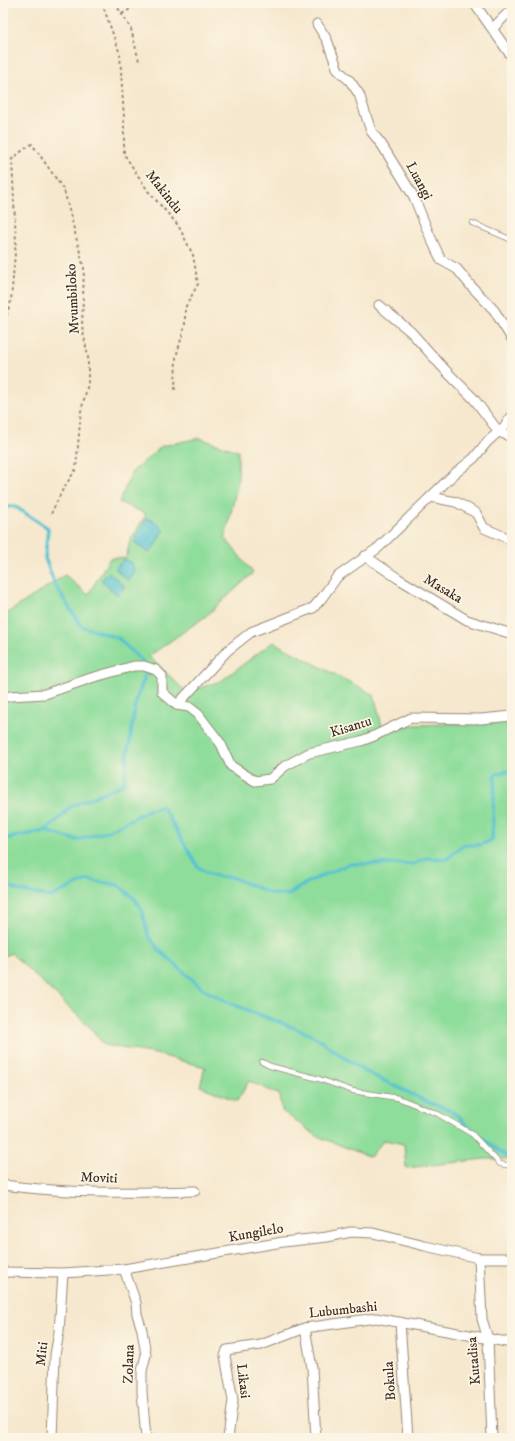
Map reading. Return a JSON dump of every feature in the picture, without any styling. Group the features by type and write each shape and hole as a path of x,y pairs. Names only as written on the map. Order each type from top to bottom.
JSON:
{"street":[{"path":"474,3 512,57"},
{"path":"493,28 512,9"},
{"name":"Luangi","path":"318,24 327,40 338,70 350,81 359,94 372,130 414,196 429,234 442,260 457,269 470,286 494,310 512,339"},
{"path":"379,305 410,332 474,399 499,432 512,437"},
{"path":"3,698 10,696 46,694 121,669 134,666 144,666 156,670 162,676 162,692 177,705 233,646 251,632 313,608 337,577 378,548 453,475 474,458 512,416"},
{"path":"431,497 456,502 476,513 484,528 512,540"},
{"name":"Masaka","path":"365,556 399,579 467,620 512,634"},
{"name":"Kisantu","path":"177,705 189,707 198,714 222,744 231,766 255,781 270,779 285,766 309,753 367,738 411,718 481,719 512,716"},
{"name":"Moviti","path":"4,1189 135,1193 195,1191"},
{"name":"Kungilelo","path":"3,1272 62,1273 124,1269 351,1232 373,1233 479,1258 512,1258"},
{"name":"Kutadisa","path":"479,1258 482,1319 488,1339 492,1438"},
{"name":"Zolana","path":"124,1269 136,1303 146,1355 142,1371 142,1392 146,1438"},
{"name":"Miti","path":"52,1438 55,1355 59,1332 62,1273"},
{"name":"Lubumbashi","path":"226,1351 260,1344 305,1328 376,1318 512,1343"},
{"name":"Bokula","path":"400,1322 408,1438"},
{"path":"305,1328 312,1368 316,1438"},
{"name":"Likasi","path":"226,1351 225,1356 233,1400 228,1438"}],"lane":[{"path":"472,223 512,240"},
{"path":"262,1062 270,1066 319,1079 353,1091 398,1098 438,1114 472,1134 500,1164 512,1166"}],"path":[{"name":"Makindu","path":"102,3 120,54 124,118 124,154 148,191 178,225 193,255 198,284 185,308 185,325 176,357 176,391"},
{"path":"115,3 131,30 139,61"},
{"path":"122,14 140,3"},
{"name":"Mvumbiloko","path":"3,327 11,301 16,248 12,158 32,144 64,190 84,268 82,326 88,357 88,384 81,411 76,469 62,491 50,516"}],"green space":[{"path":"199,438 238,451 238,482 225,538 253,573 206,616 149,656 186,692 221,681 273,642 374,695 382,726 512,722 512,1159 485,1159 406,1168 404,1144 384,1140 370,1157 317,1136 282,1111 280,1095 249,1081 237,1101 200,1086 205,1067 156,1054 104,1045 91,1028 11,953 3,957 3,616 65,575 88,595 110,558 126,558 130,541 146,514 119,502 132,472 162,446"}],"water":[{"path":"146,518 156,522 164,529 151,552 147,552 134,542"},
{"path":"124,559 131,562 135,571 129,580 123,577 115,568"},
{"path":"109,572 125,587 117,595 101,580"}],"waterway":[{"path":"3,508 14,506 48,528 45,558 55,585 81,626 118,638 142,661 144,671 144,679 136,701 123,784 70,807 45,831"},
{"path":"3,839 45,831 77,840 108,831 147,811 162,806 198,867 207,873 220,877 231,877 272,894 288,895 308,882 349,864 414,864 426,858 447,859 463,845 480,845 492,840 495,775 502,772 512,771"},
{"path":"3,883 17,890 50,897 87,880 118,885 135,899 142,910 148,935 159,950 203,989 227,1002 315,1037 364,1071 430,1103 447,1109 459,1116 464,1123 499,1151 512,1159"}]}
